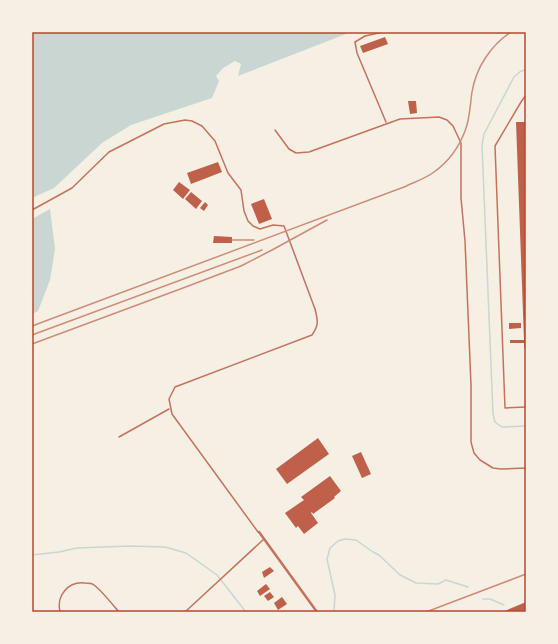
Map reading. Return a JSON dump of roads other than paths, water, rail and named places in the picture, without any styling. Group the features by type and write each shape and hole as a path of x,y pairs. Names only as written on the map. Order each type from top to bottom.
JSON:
{"street":[{"path":"259,532 317,612"}],"lane":[{"path":"383,32 365,36 355,42 357,51 386,123"},
{"path":"526,95 495,146 505,408 526,407"},
{"path":"275,130 289,149 296,153 309,152 400,119 439,117 447,120 453,126 461,140 461,198 465,241 471,385 471,442 474,453 480,460 494,468 526,468"},
{"path":"32,210 72,188 109,152 164,124 185,120 192,121 202,126 215,141 228,174 241,190 244,211 248,221 253,226 260,229 273,225 284,226 318,320 317,327 312,336 176,387 169,399 172,414 259,532"},
{"path":"119,437 170,408"},
{"path":"185,612 264,539"},
{"path":"60,612 59,603 66,588 71,584 81,582 94,584 119,612"}],"waterway":[{"path":"526,70 521,71 514,77 484,134 482,145 493,414 495,422 502,427 526,426"},
{"path":"334,612 335,595 327,559 330,548 338,541 345,539 356,540 379,555 400,575 416,583 438,584 446,580 468,587"},
{"path":"32,555 77,548 129,546 165,547 186,553 217,575 246,612"},
{"path":"483,599 490,599 504,605"}],"railway":[{"path":"32,326 423,179 439,168 460,143 467,126 472,92 477,74 490,51 511,32"},
{"path":"32,344 241,266 327,220"},
{"path":"232,240 254,240"},
{"path":"32,335 262,250"},
{"path":"426,612 526,574"}]}
